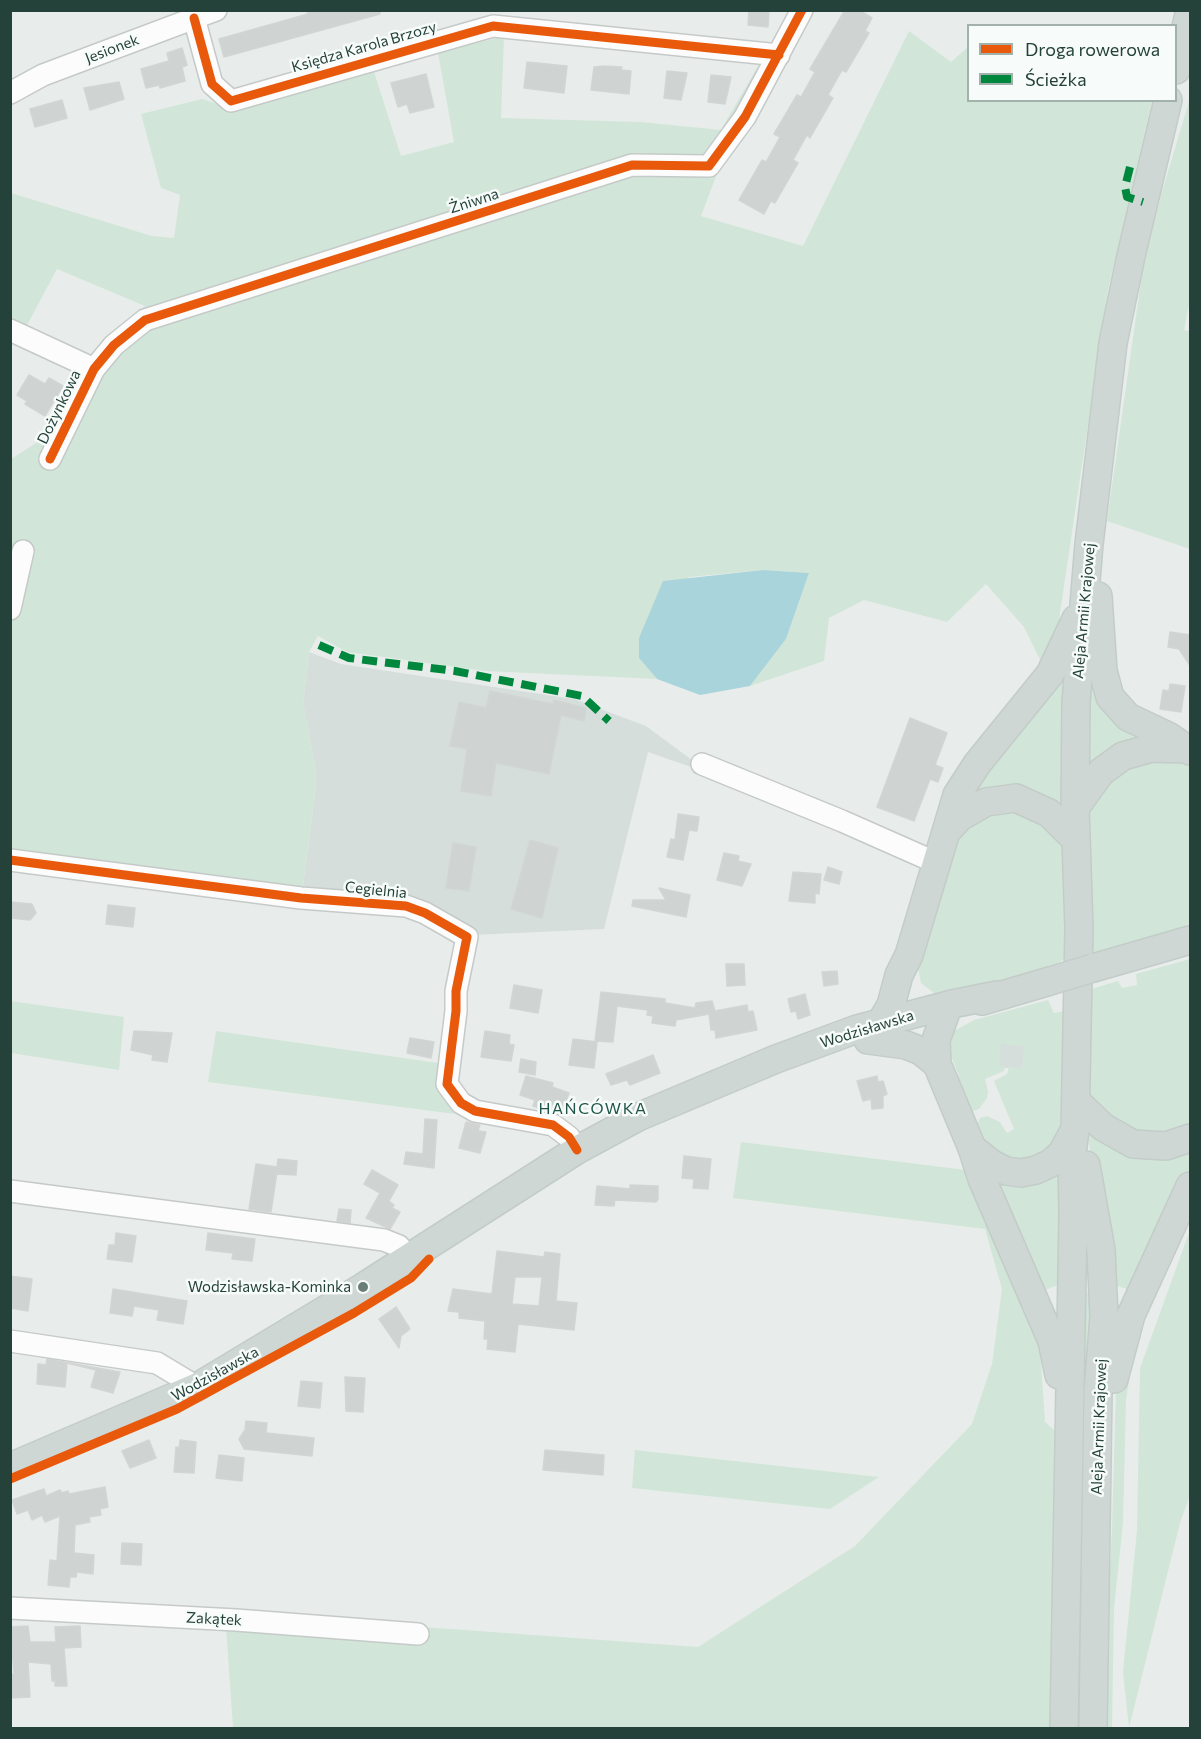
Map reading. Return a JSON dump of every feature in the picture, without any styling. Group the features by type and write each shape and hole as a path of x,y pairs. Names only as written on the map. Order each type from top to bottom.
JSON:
{"main road":[{"path":"1177,66 1190,10"},
{"name":"Aleja Armii Krajowej","path":"1064,1728 1072,1154 1076,1101 1079,928 1075,808 1076,702 1089,544 1113,342 1168,102"},
{"path":"1089,544 1099,597 1104,681 1110,697 1128,717 1168,736 1189,750"},
{"path":"937,1064 921,1051 875,1031 891,1005 899,975 909,955 957,795 977,764 1050,674 1083,608"},
{"path":"1075,808 1101,772 1123,756 1152,748 1189,750"},
{"path":"946,832 960,818 986,802 1016,798 1048,813 1076,840"},
{"name":"Wodzisławska","path":"10,1467 197,1387 408,1258 577,1150 657,1108 740,1075 778,1068 875,1031 1191,940"},
{"path":"909,955 912,983 926,998 944,1011 936,1040 937,1064 972,1148 982,1179 1052,1341 1070,1417"},
{"path":"1076,1101 1103,1127 1133,1144 1166,1146 1191,1138"},
{"path":"972,1148 984,1159 1006,1171 1021,1173 1036,1170 1062,1153 1075,1130"},
{"name":"Aleja Armii Krajowej","path":"1075,1130 1086,1164 1103,1270 1104,1316 1098,1438 1094,1728"},
{"path":"1098,1438 1128,1322 1191,1186"}],"street":[{"name":"Jesionek","path":"10,93 43,75 216,10"},
{"name":"Żniwna","path":"94,369 114,345 145,320 632,165 709,166 745,117 802,10"},
{"name":"Księdza Karola Brzozy","path":"194,18 212,84 231,101 493,26 779,55"},
{"path":"10,330 94,369"},
{"name":"Dożynkowa","path":"50,459 94,369"},
{"path":"10,609 23,551"},
{"path":"702,765 842,821 937,863"},
{"name":"Cegielnia","path":"10,860 302,898 406,906 425,913 467,937 456,990 456,1011 447,1083 461,1103 475,1111 553,1125 568,1137 577,1150"},
{"path":"10,1191 384,1240 399,1246 408,1258"},
{"path":"10,1341 157,1363 197,1387"},
{"name":"Zakątek","path":"10,1608 236,1620 418,1634"}],"shaded area":[{"path":"309,652 341,664 574,699 646,726 711,774 648,752 604,929 474,935 421,906 302,893 316,785 315,765 303,704"},
{"path":"1000,1043 1026,1044 1024,1070 997,1067"}],"green space":[{"path":"909,31 951,62 967,48 967,102 1152,102 1108,290 1059,620 1042,664 1024,627 986,584 947,622 864,600 829,618 824,661 750,686 786,639 809,573 763,570 689,577 639,658 657,679 486,671 347,652 318,636 309,652 303,704 315,765 316,785 302,893 11,852 11,459 47,436 80,373 145,306 57,269 25,329 11,322 11,193 152,236 174,238 180,195 161,188 141,114 202,99 231,108 373,69 401,156 454,142 438,53 504,36 501,118 641,122 721,130 758,66 701,216 803,246"},
{"path":"1190,98 1190,300 1184,330 1190,331 1190,549 1107,521 1142,274 1161,195"},
{"path":"1071,661 1067,812 970,797 971,783"},
{"path":"1087,662 1149,735 1089,770 1083,746"},
{"path":"1144,759 1190,761 1190,931 1089,959 1086,819 1091,804 1106,780"},
{"path":"986,811 1027,811 1060,839 1065,850 1069,956 1049,969 961,997 939,997 921,983 917,964 954,840"},
{"path":"1190,959 1190,1126 1173,1134 1126,1131 1093,1100 1088,1091 1088,990 1118,981 1122,988 1137,985 1136,974"},
{"path":"1048,1000 1054,1013 1066,1011 1066,1125 1052,1149 1020,1163 996,1157 975,1131 980,1118 987,1116 1000,1122 1007,1133 1014,1129 994,1081 1007,1074 1009,1067 1022,1068 1024,1046 1001,1044 999,1066 1005,1067 1004,1071 985,1079 987,1098 979,1109 973,1111 964,1108 952,1080 959,1076 949,1051 952,1032 974,1020"},
{"path":"10,1001 124,1017 119,1070 11,1053"},
{"path":"216,1031 438,1063 455,1114 208,1082"},
{"path":"1087,1130 1190,1148 1190,1172 1136,1292 1109,1283"},
{"path":"741,1142 966,1170 1040,1350 1045,1421 1043,1420 1054,1430 1053,1728 233,1728 226,1627 424,1627 698,1647 855,1546 972,1424 992,1364 1002,1289 985,1229 733,1198"},
{"path":"1061,1167 1063,1283 1037,1293 989,1175"},
{"path":"1190,1230 1190,1495 1180,1523 1129,1728 1123,1672 1137,1530 1140,1368"},
{"path":"1080,1292 1098,1293 1085,1728 1072,1728"},
{"path":"1147,1306 1132,1362 1126,1400 1123,1523 1114,1609 1112,1728 1102,1728 1116,1387"},
{"path":"635,1450 879,1477 830,1509 632,1488"}],"water":[{"path":"763,570 809,573 786,639 750,686 700,695 657,679 639,658 639,638 663,581"}],"building":[{"path":"307,10 380,10 380,14 224,57 219,39 308,14"},
{"path":"749,10 769,10 768,27 748,25"},
{"path":"845,10 859,10 872,18 865,31 869,33 846,72 842,70 828,95 833,98 810,138 807,135 793,160 798,163 775,203 771,201 764,214 739,200 762,160 766,162 780,137 774,134 797,95 801,97 815,72 810,69"},
{"path":"182,48 187,65 182,67 185,81 160,88 159,85 146,88 141,69 169,61 167,53"},
{"path":"527,62 567,66 564,93 524,88"},
{"path":"594,67 622,67 621,70 631,71 629,94 591,90"},
{"path":"667,71 687,73 681,100 664,98"},
{"path":"426,74 434,107 410,113 407,104 398,107 391,83"},
{"path":"711,75 731,77 725,104 708,102"},
{"path":"119,82 124,99 90,110 84,88"},
{"path":"62,100 67,118 35,127 30,109"},
{"path":"29,375 45,384 49,378 63,386 45,416 25,404 27,401 17,395"},
{"path":"1170,632 1191,635 1191,667 1179,649 1168,647"},
{"path":"1170,684 1185,686 1181,712 1160,709 1163,690 1169,691"},
{"path":"490,691 553,704 554,700 586,708 584,721 561,715 549,774 496,763 491,796 461,791 467,749 450,746 459,702 486,708"},
{"path":"910,718 947,733 935,765 943,768 938,782 930,779 914,821 877,807"},
{"path":"678,814 699,817 697,831 689,830 683,860 667,857 671,839 675,840"},
{"path":"530,840 558,848 542,918 511,909"},
{"path":"453,843 476,847 469,891 446,888"},
{"path":"724,853 739,856 738,861 751,864 742,886 717,880"},
{"path":"828,867 842,872 839,884 824,880"},
{"path":"793,872 821,874 819,894 815,893 815,903 789,901"},
{"path":"659,888 690,895 686,917 632,906 633,900 666,900"},
{"path":"10,902 32,904 36,913 30,920 10,918"},
{"path":"108,905 135,908 133,927 106,924"},
{"path":"726,964 744,964 745,985 727,986"},
{"path":"837,971 838,984 824,986 822,972"},
{"path":"514,985 542,990 538,1013 510,1008"},
{"path":"601,992 665,999 665,1003 695,1008 696,1003 712,1001 715,1011 747,1005 748,1012 753,1011 757,1030 716,1038 715,1030 711,1030 709,1014 676,1020 675,1026 652,1023 653,1016 647,1015 648,1010 617,1006 613,1042 595,1041"},
{"path":"805,994 810,1015 798,1019 796,1011 791,1012 788,999"},
{"path":"134,1031 172,1033 167,1062 152,1060 153,1055 131,1050"},
{"path":"485,1031 510,1035 509,1044 514,1045 511,1061 481,1057"},
{"path":"410,1038 434,1042 431,1058 407,1053"},
{"path":"573,1039 597,1042 594,1068 569,1065"},
{"path":"653,1055 660,1073 630,1085 627,1080 611,1085 606,1074"},
{"path":"521,1059 536,1062 535,1075 519,1072"},
{"path":"526,1076 553,1083 552,1087 569,1093 561,1115 533,1106 535,1100 520,1095"},
{"path":"877,1076 878,1082 883,1081 887,1094 883,1096 883,1108 872,1109 871,1099 863,1101 857,1081"},
{"path":"425,1119 437,1120 434,1168 404,1164 406,1152 423,1154"},
{"path":"466,1122 480,1125 478,1131 486,1132 480,1153 459,1148"},
{"path":"684,1156 711,1159 708,1189 693,1188 694,1179 682,1178"},
{"path":"278,1159 297,1161 296,1175 277,1174 271,1212 249,1209 256,1164 277,1167"},
{"path":"372,1170 398,1185 389,1201 394,1205 392,1208 400,1212 390,1229 366,1218 380,1193 364,1184"},
{"path":"630,1185 658,1186 658,1199 656,1202 615,1200 614,1206 595,1205 597,1186 630,1189"},
{"path":"339,1209 351,1210 350,1223 337,1221"},
{"path":"116,1233 136,1236 132,1262 107,1259 109,1245 115,1245"},
{"path":"208,1233 255,1239 252,1261 232,1259 233,1253 206,1250"},
{"path":"497,1251 544,1257 545,1252 560,1254 556,1301 577,1303 574,1330 518,1324 515,1352 487,1349 488,1339 484,1339 485,1321 459,1318 459,1312 448,1311 453,1289 492,1294","holes":["515,1277 542,1277 539,1306 512,1304"]},
{"path":"10,1276 32,1279 28,1311 10,1308"},
{"path":"113,1289 187,1301 183,1324 157,1320 159,1310 134,1306 132,1316 110,1313"},
{"path":"396,1307 410,1329 401,1336 399,1348 379,1319"},
{"path":"47,1359 120,1372 113,1393 91,1387 96,1370 67,1363 65,1387 37,1384 38,1364 46,1365"},
{"path":"345,1377 365,1378 363,1412 346,1411"},
{"path":"301,1381 322,1383 320,1408 298,1406"},
{"path":"246,1421 267,1423 266,1433 314,1438 312,1456 244,1449 239,1439 245,1430"},
{"path":"149,1440 156,1458 130,1468 122,1451"},
{"path":"180,1440 196,1442 194,1473 174,1472 176,1447 179,1448"},
{"path":"545,1450 604,1455 603,1475 543,1470"},
{"path":"219,1455 244,1458 242,1481 216,1478"},
{"path":"105,1487 108,1507 100,1509 101,1515 89,1517 90,1522 75,1525 74,1553 94,1555 93,1574 77,1572 76,1577 70,1577 69,1587 48,1585 50,1560 57,1561 60,1516 45,1522 42,1515 32,1520 28,1510 17,1514 12,1500 44,1489 46,1496 60,1490 62,1493 68,1491 69,1494"},
{"path":"122,1543 142,1544 141,1565 121,1564"},
{"path":"28,1626 30,1642 56,1642 55,1627 80,1626 81,1647 64,1648 67,1686 55,1686 55,1681 52,1681 51,1664 28,1662 30,1697 10,1698 10,1674 14,1674 10,1627"}],"marked path":[{"path":"1130,167 1125,187 1127,197 1143,202"},
{"path":"319,645 349,658 455,671 582,696 609,721"}],"cycle path":[{"path":"50,459 94,369 114,345 145,320 632,165 709,166 745,117 802,10"},
{"path":"194,18 212,84 231,101 493,26 779,55"},
{"path":"10,860 301,898 406,906 425,913 467,937 456,991 456,1011 447,1084 461,1103 475,1111 553,1125 569,1137 577,1150"},
{"path":"10,1479 177,1409 354,1313 411,1278 429,1259"}],"place":[{"name":"Wodzisławska-Kominka","path":"363,1287"}],"district":[{"name":"HAŃCÓWKA","path":"593,1109"}]}
